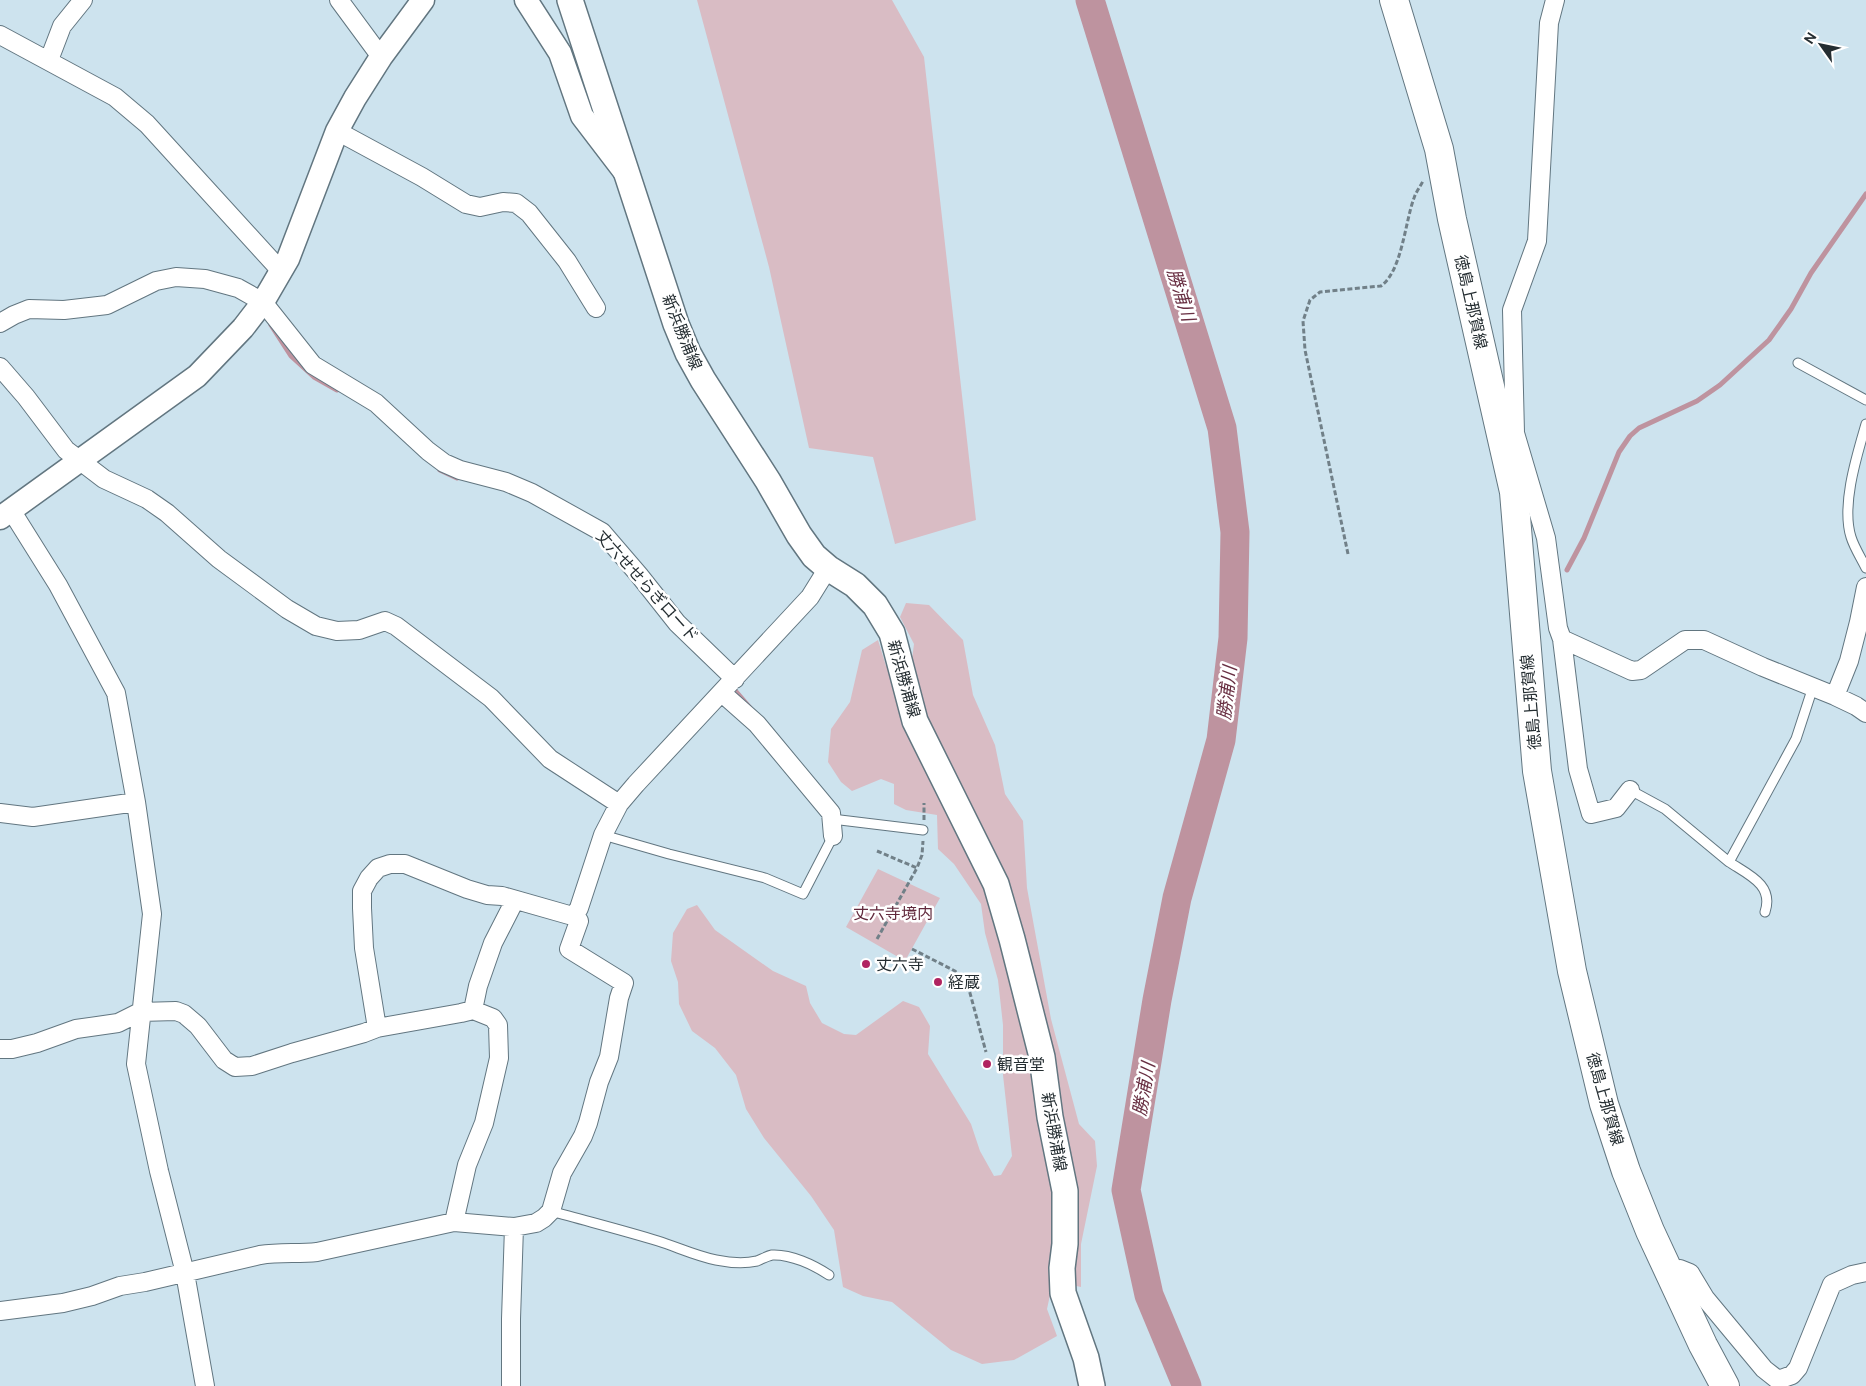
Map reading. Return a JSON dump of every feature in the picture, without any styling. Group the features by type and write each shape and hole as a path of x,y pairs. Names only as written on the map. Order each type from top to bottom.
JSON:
{"main road":[{"name":"新浜勝浦線","path":"570,0 676,324 688,353 702,380 814,556 828,568 855,585 874,605 892,634 915,721 996,884 1005,911 1042,1057 1050,1117 1065,1191 1063,1293 1086,1358 1092,1386"},
{"name":"徳島上那賀線","path":"1394,0 1439,149 1452,219 1508,435 1537,771 1572,971 1604,1104 1626,1171 1670,1272 1725,1386"}],"street":[{"path":"49,60 62,26 83,0"},
{"path":"339,0 381,57"},
{"path":"205,1386 185,1273 136,1064 140,1012 152,914 136,802 116,693 58,585 6,514 196,376 243,328 263,302 281,271 305,218 338,131 355,98 381,57 423,0"},
{"path":"526,0 560,53 582,116 626,174"},
{"path":"1556,0 1549,23 1537,241 1512,310 1508,435 1546,538 1558,628 1562,639 1578,769 1592,814 1616,808 1630,790"},
{"path":"0,35 115,97 147,124 281,271"},
{"path":"338,131 422,177 466,204 480,207 503,202 516,203 529,213 567,261 596,308"},
{"path":"0,323 29,309 64,310 107,305 156,282 176,277 205,279 238,288 263,302"},
{"name":"丈六せせらぎロード","path":"263,302 313,365 376,403 428,451 444,463 460,470 506,482 532,493 602,532 640,575 677,622 735,679"},
{"path":"0,367 26,397 66,450 104,479 147,499 160,508 219,559 287,609 316,626 337,631 359,630 384,621 396,626 491,698 509,714 550,759 619,804"},
{"path":"575,916 603,835 619,804 810,597 828,568"},
{"path":"1835,696 1849,661 1860,622 1866,587"},
{"path":"1562,639 1632,671 1642,670 1685,640 1704,640 1835,696 1866,713"},
{"path":"722,693 757,724 831,813 832,828"},
{"path":"0,813 33,817 136,802"},
{"path":"377,1028 364,948 362,891 369,878 378,868 390,864 405,864 467,889 575,916"},
{"path":"472,1010 493,943 515,900"},
{"path":"0,1311 63,1303 92,1296 120,1286 185,1273 260,1254 317,1252 454,1222 514,1227 536,1223 551,1211 562,1173 583,1136 588,1123 599,1082 609,1057 619,998 624,983 569,949 578,921 575,916"},
{"path":"0,1049 12,1049 76,1029 118,1023 140,1012 176,1010 198,1026 224,1060 235,1066 252,1066 377,1028 472,1010 493,1018 498,1025 499,1058 484,1123 467,1165 454,1222"},
{"path":"511,1386 514,1227"},
{"path":"1670,1272 1680,1269 1690,1274 1705,1298 1764,1369 1778,1380 1792,1375 1798,1368 1832,1284 1852,1275 1866,1272"}],"lane":[{"path":"1798,363 1866,400"},
{"path":"1866,424 1851,484 1848,520 1851,537 1866,568"},
{"path":"1729,862 1796,739 1812,686"},
{"path":"1630,790 1665,810 1729,862 1756,880 1767,893 1768,902 1764,912"},
{"path":"603,835 765,878 803,894 832,828 923,830"},
{"path":"551,1211 624,1231 715,1260 741,1264 760,1260 770,1255 790,1258 817,1267 829,1276"}],"path":[{"path":"1348,554 1306,350 1303,322 1310,300 1320,292 1381,286 1388,280 1403,240 1414,199 1439,149"},
{"path":"878,938 922,856 924,803"},
{"path":"877,851 917,868"},
{"path":"912,949 955,971 967,982 986,1052"}],"green space":[{"path":"697,0 892,0 924,57 976,520 895,544 873,457 809,448 769,267"},
{"path":"906,603 929,605 963,640 973,695 995,745 1005,794 1023,821 1027,888 1051,1019 1079,1124 1095,1141 1097,1166 1081,1244 1081,1287 1053,1281 1047,1309 1057,1336 1014,1360 982,1364 951,1350 892,1302 863,1296 843,1287 834,1230 811,1196 764,1138 746,1109 736,1075 715,1048 692,1031 679,1004 678,982 671,961 673,933 687,909 697,905 715,930 773,971 806,986 810,1003 822,1023 844,1034 856,1035 903,1001 919,1007 930,1026 928,1054 971,1124 980,1151 994,1176 1001,1175 1012,1156 1003,1075 1003,1025 998,980 985,933 981,904 954,864 938,849 937,815 906,810 894,804 894,784 881,779 852,791 841,782 828,762 831,729 850,702 862,650 878,640 886,666 911,667 914,644 900,617"},
{"name":"丈六寺境内","path":"878,869 940,898 905,961 846,927"}],"waterway":[{"name":"勝浦川","path":"1090,0 1222,428 1235,532 1233,638 1221,740 1177,898 1157,1000 1126,1190 1149,1295 1187,1386"},
{"path":"1567,570 1584,538 1619,452 1630,436 1639,428 1697,401 1720,385 1769,340 1791,309 1811,273 1866,194"},
{"path":"271,325 291,356 314,377 337,390"},
{"path":"440,470 457,478"},
{"path":"731,686 750,708"}],"place":[{"name":"丈六寺","path":"866,964"},
{"name":"経蔵","path":"938,982"},
{"name":"観音堂","path":"987,1064"}]}
